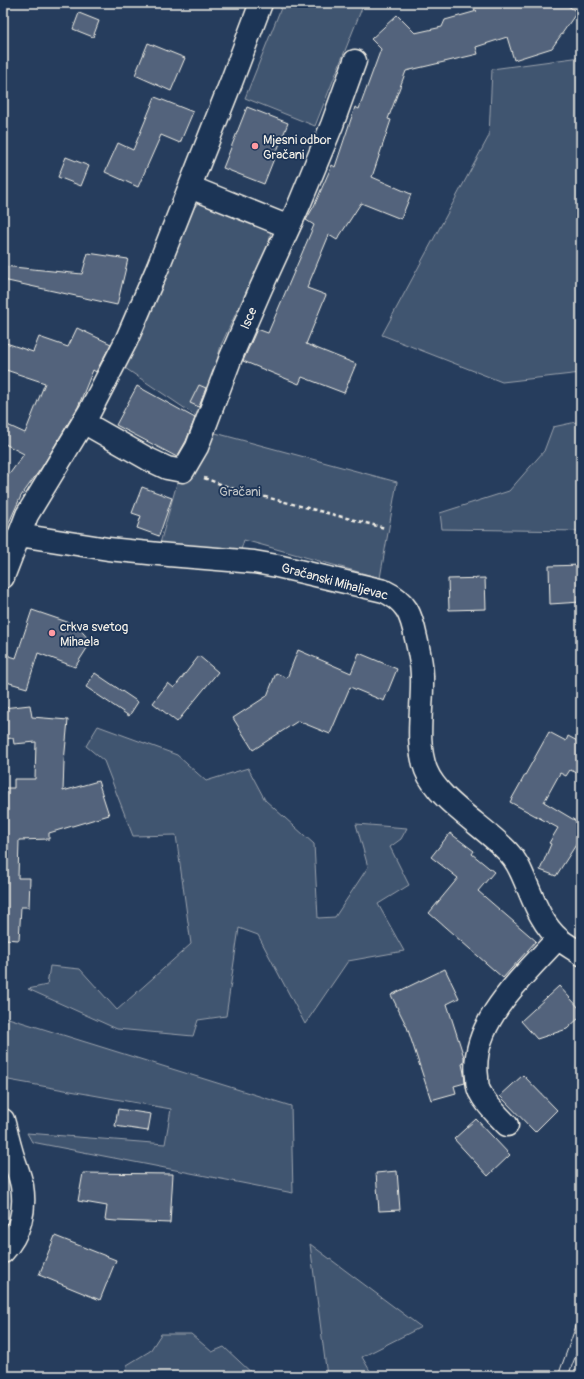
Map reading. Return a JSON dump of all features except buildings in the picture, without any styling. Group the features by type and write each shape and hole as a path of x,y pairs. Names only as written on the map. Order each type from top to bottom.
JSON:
{"street":[{"path":"3,577 27,515 83,422 126,342 190,187 261,3"},
{"name":"Isce","path":"183,471 197,446 260,288 289,227 332,125 355,61"},
{"path":"190,187 289,227"},
{"path":"83,422 167,468 183,471"},
{"name":"Gračanski Mihaljevac","path":"19,535 108,549 254,562 384,591 393,595 400,601 412,617 420,656 422,676 422,755 430,779 451,802 510,853 517,862 537,909 546,924 558,938 581,954"},
{"path":"507,1125 489,1106 480,1093 475,1068 476,1053 488,1022 498,1007 558,938"},
{"path":"3,1120 22,1185 24,1201 23,1214 19,1227 3,1252"}],"path":[{"path":"183,471 231,488 385,528"}],"green space":[{"path":"283,3 364,3 315,126 245,98"},
{"path":"581,57 581,373 502,382 382,335 489,136 492,69"},
{"path":"203,197 271,231 269,243 221,345 202,420 125,368 194,208"},
{"path":"581,421 581,531 442,529 440,513 509,491 544,451 553,427"},
{"name":"Gračani","path":"208,431 397,482 380,578 244,540 240,553 159,547 179,476 191,479"},
{"path":"98,726 177,755 206,781 248,768 265,800 314,844 318,918 335,917 368,867 356,824 407,828 401,839 390,847 409,885 378,904 404,951 348,961 305,1024 258,935 239,928 226,1016 198,1020 193,1036 117,1029 28,989 47,985 50,966 80,969 117,1010 191,944 176,835 133,836 104,761 86,746"},
{"path":"5,1017 291,1106 293,1193 32,1142 27,1133 165,1144 171,1109 3,1079"},
{"path":"310,1244 421,1327 362,1357 373,1376 327,1376"},
{"path":"161,1334 191,1334 212,1352 224,1347 255,1376 125,1376 127,1365 150,1351"}],"tram line":[{"path":"558,1376 581,1312"},
{"path":"568,1376 581,1342"}],"place":[{"name":"Mjesni odbor Gračani","path":"255,146"},
{"name":"crkva svetog Mihaela","path":"52,633"}]}
